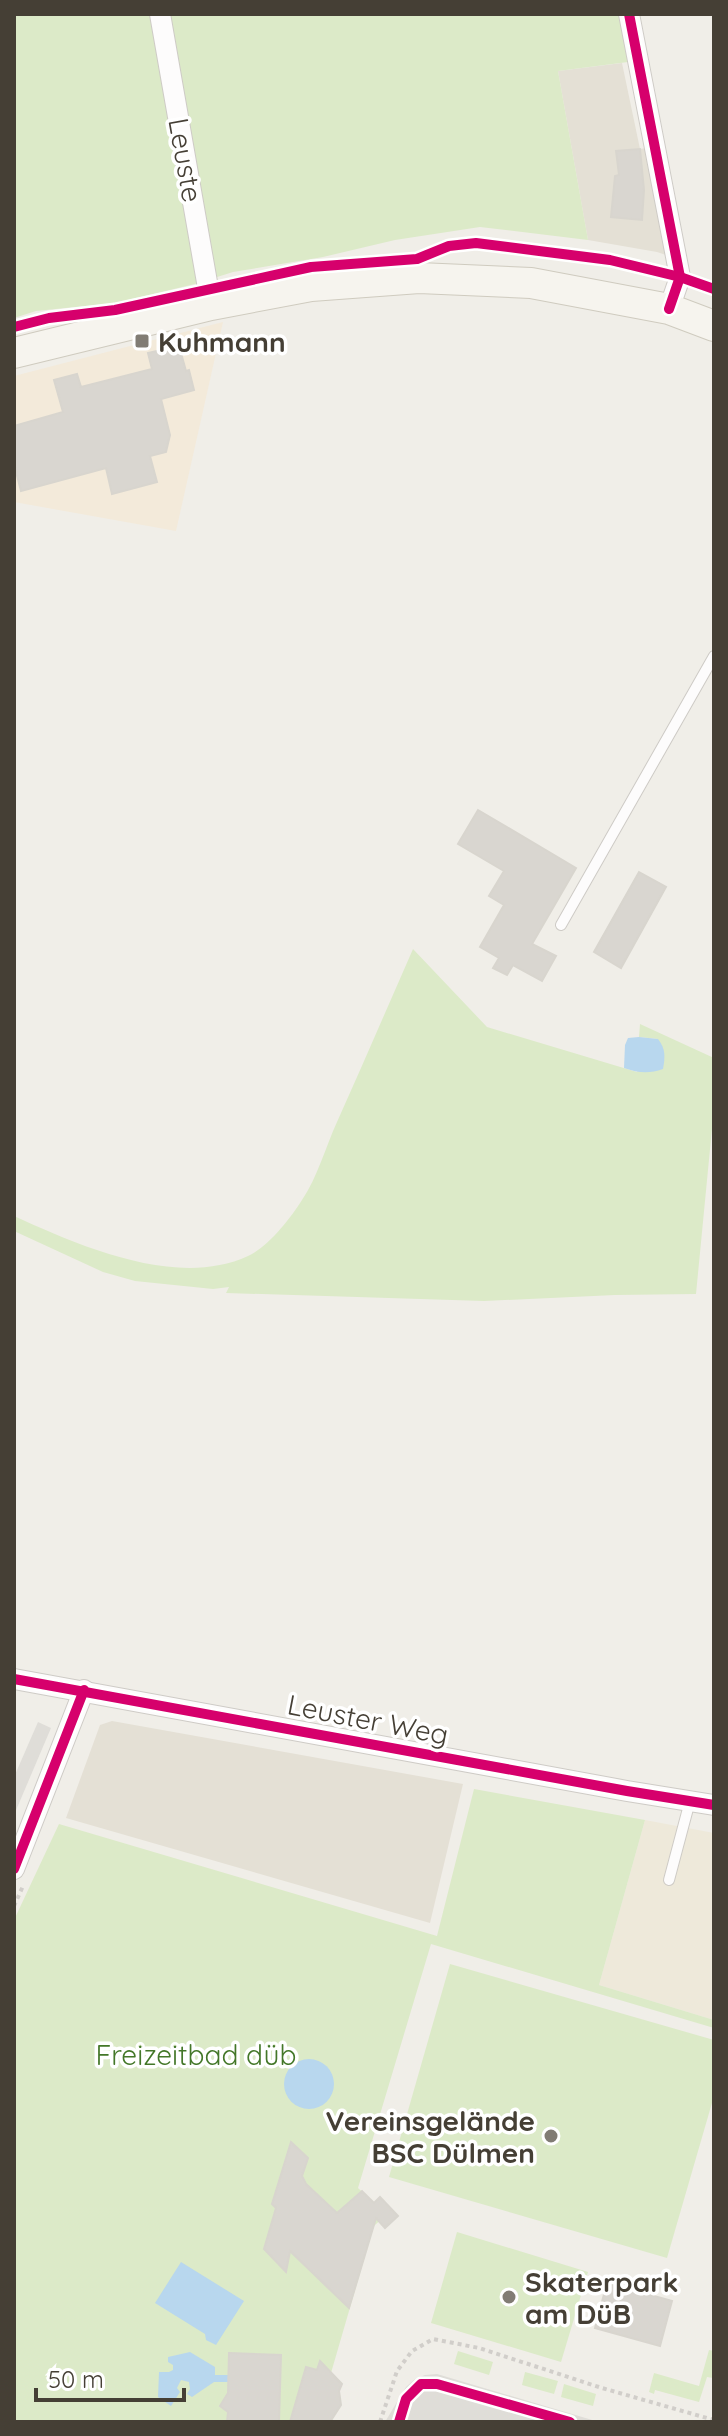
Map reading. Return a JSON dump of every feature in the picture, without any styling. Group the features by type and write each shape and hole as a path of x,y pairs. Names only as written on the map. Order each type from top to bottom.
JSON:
{"main road":[{"path":"14,353 211,305 311,286 419,278 531,283 669,309 714,326"}],"street":[{"name":"Leuste","path":"160,14 211,305"},
{"path":"629,14 680,277 669,309"},
{"name":"Leuster Weg","path":"14,1679 714,1805"},
{"path":"21,1873 84,1690"}],"lane":[{"path":"561,925 714,656"},
{"path":"669,1880 690,1801"},
{"path":"399,2422 406,2399 421,2384 437,2384 570,2422"}],"path":[{"path":"14,1906 21,1873"},
{"path":"380,2422 397,2371 412,2351 433,2339 479,2348 714,2420"}],"shaded area":[{"path":"622,63 640,149 652,147 672,257 588,240 558,71"},
{"path":"223,322 176,531 14,502 14,376"},
{"path":"112,1721 463,1784 430,1923 66,1818 100,1725"},
{"path":"38,1722 51,1728 14,1815 14,1777"},
{"path":"645,1820 714,1833 714,2020 599,1985"},
{"path":"437,2374 599,2422 385,2422 406,2387 415,2379"}],"green space":[{"path":"14,14 620,14 628,62 558,71 588,240 480,227 395,240 323,257 233,272 115,303 36,311 14,318"},
{"path":"413,949 487,1027 637,1072 658,1039 639,1037 640,1024 714,1058 714,1108 696,1294 484,1301 226,1293 229,1287 213,1289 135,1281 103,1272 14,1231 14,1216 98,1251 160,1266 191,1268 220,1265 256,1252 285,1224 317,1172"},
{"name":"Freizeitbad düb","path":"474,1789 645,1820 599,1985 714,2020 714,2028 431,1944 358,2188 374,2203 380,2197 392,2210 359,2239 367,2249 331,2373 303,2422 14,2422 14,1920 59,1824 437,1936"},
{"name":"Vereinsgelände BSC Dülmen","path":"450,1964 714,2040 714,2096 667,2258 389,2177"},
{"name":"Skaterpark am DüB","path":"457,2232 588,2272 561,2362 431,2323"},
{"path":"709,2350 714,2351 713,2378 707,2377 699,2402 655,2390 654,2394 649,2392 654,2373 699,2386"},
{"path":"458,2351 493,2362 489,2375 454,2364"},
{"path":"525,2372 558,2381 554,2394 522,2385"},
{"path":"564,2384 596,2394 593,2406 561,2397"}],"water":[{"path":"628,1038 658,1039 664,1053 663,1069 644,1072 624,1068"},
{"path":"309,2059 326,2067 334,2084 326,2101 309,2109 292,2101 284,2084 292,2067"},
{"path":"181,2262 244,2301 216,2345 206,2340 205,2334 155,2303"},
{"path":"190,2352 215,2367 215,2375 229,2375 228,2382 214,2382 192,2397 187,2394 189,2382 181,2380 177,2388 180,2392 171,2406 158,2397 159,2372 173,2370 168,2357"}],"building":[{"path":"640,149 644,190 642,220 611,217 615,176 619,175 616,151"},
{"path":"179,346 194,390 161,399 170,435 166,452 150,456 157,482 112,494 106,468 21,491 14,464 14,426 63,412 54,380 77,374 81,387 152,369 148,353"},
{"path":"478,810 576,868 532,944 556,956 542,981 513,965 507,975 493,968 499,958 480,947 504,905 489,896 504,871 458,844"},
{"path":"639,872 666,887 621,968 594,952"},
{"path":"291,2142 308,2158 302,2176 306,2184 337,2213 362,2191 374,2203 380,2197 398,2216 385,2228 376,2218 349,2308 290,2251 286,2272 264,2249 276,2208 272,2204"},
{"path":"607,2283 672,2301 660,2346 595,2328"},
{"path":"229,2353 281,2355 279,2422 227,2422 228,2412 220,2406 228,2393"},
{"path":"320,2361 342,2384 339,2391 341,2405 330,2422 290,2422 306,2367 317,2370"}],"cycle path":[{"path":"629,14 680,277 669,309"},
{"path":"14,327 49,318 115,310 311,267 417,259 449,246 476,243 610,260 680,277 714,289"},
{"path":"14,1679 714,1805"},
{"path":"14,1869 84,1690"},
{"path":"399,2422 406,2399 421,2384 437,2384 570,2422"}],"place":[{"name":"Kuhmann","path":"142,341"},
{"name":"Vereinsgelände BSC Dülmen","path":"551,2136"},
{"name":"Skaterpark am DüB","path":"509,2297"}]}
